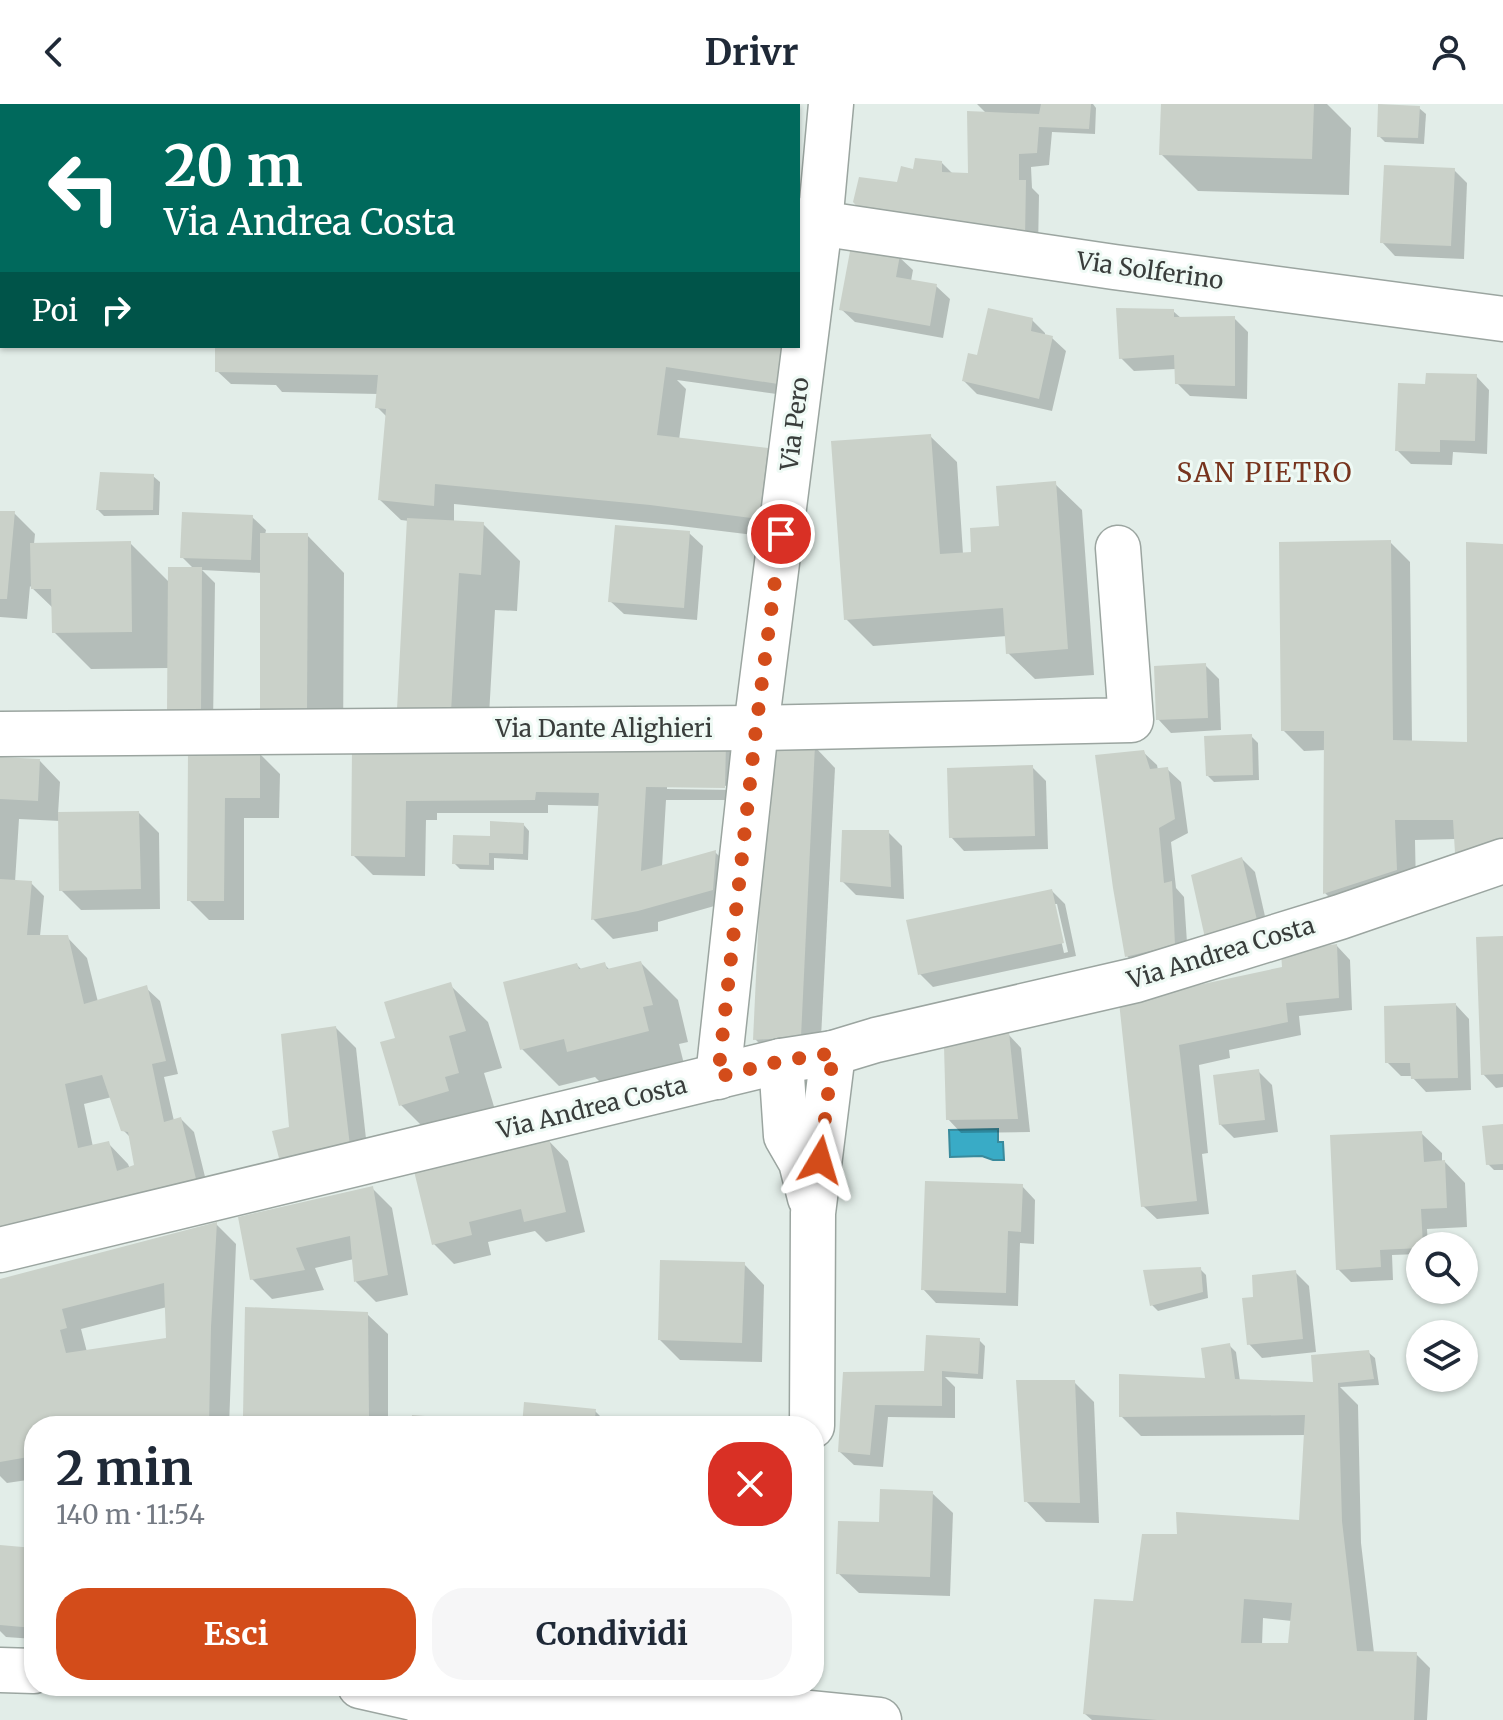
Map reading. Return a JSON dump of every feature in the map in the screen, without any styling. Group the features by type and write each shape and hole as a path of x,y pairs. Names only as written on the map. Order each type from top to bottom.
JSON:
{"street":[{"name":"Via Pero","path":"800,308 809,222 831,104"},
{"name":"Via Solferino","path":"809,222 1503,319"},
{"name":"Via Pero","path":"718,1077 796,348"},
{"name":"Via Dante Alighieri","path":"0,734 756,728 1131,720 1118,548"},
{"name":"Via Andrea Costa","path":"0,1250 781,1061 833,1053 876,1040 1136,980 1340,917 1503,861"},
{"path":"812,1416 813,1213 833,1053"},
{"path":"781,1061 786,1136 801,1162 813,1213"},
{"path":"0,1670 24,1671"},
{"path":"404,1696 413,1698 441,1716 458,1700 467,1698 601,1712 809,1706 879,1720"}],"water":[{"path":"998,1129 998,1142 1003,1142 1004,1160 982,1156 950,1157 949,1130"}],"building":[{"path":"1041,104 1091,104 1089,129 1039,127 1037,153 1019,154 1019,180 1026,180 1025,238 865,215 853,202 859,177 897,182 901,166 913,169 915,158 942,161 942,172 968,173 967,111 1039,114"},
{"path":"1161,104 1314,104 1312,159 1159,155"},
{"path":"1378,104 1420,106 1418,138 1377,137"},
{"path":"1384,165 1455,168 1451,246 1380,243"},
{"path":"851,246 900,255 896,277 937,284 930,326 839,310"},
{"path":"988,308 1033,318 1031,331 1053,336 1039,399 962,381 968,353 977,355"},
{"path":"1116,308 1174,309 1174,317 1235,316 1235,386 1175,384 1174,355 1119,359"},
{"path":"215,348 783,348 778,384 666,367 657,435 768,448 759,519 435,484 434,506 378,500 386,409 375,408 378,375 215,372"},
{"path":"1426,373 1477,374 1475,441 1440,440 1440,452 1395,451 1398,383 1425,384"},
{"path":"931,434 940,554 971,552 970,528 999,526 996,486 1056,481 1068,649 1006,654 1003,608 844,620 831,441"},
{"path":"100,472 154,474 153,510 96,510"},
{"path":"0,511 15,511 7,599 0,599"},
{"path":"182,512 253,515 251,560 180,558"},
{"path":"407,518 484,522 481,575 459,573 451,712 397,709"},
{"path":"615,525 690,531 684,608 608,602"},
{"path":"260,533 308,533 307,712 260,712"},
{"path":"1391,540 1393,740 1467,742 1466,542 1503,544 1503,839 1455,853 1453,820 1395,820 1397,870 1323,894 1324,731 1281,731 1279,542"},
{"path":"131,541 132,632 52,633 51,589 31,589 30,543"},
{"path":"168,567 202,567 201,712 167,712"},
{"path":"1206,663 1208,718 1156,720 1154,666"},
{"path":"1252,734 1253,775 1206,776 1204,736"},
{"path":"726,743 725,788 646,787 641,871 716,850 713,890 638,911 591,920 599,793 536,792 535,800 406,801 405,857 351,856 352,749"},
{"path":"767,743 815,745 801,1037 753,1040"},
{"path":"1144,750 1150,769 1168,767 1175,819 1159,828 1164,883 1172,881 1175,945 1125,957 1095,755"},
{"path":"188,752 260,752 260,798 225,798 224,901 187,901"},
{"path":"0,757 40,759 38,801 0,799"},
{"path":"1033,765 1035,836 949,838 947,768"},
{"path":"139,811 141,889 59,891 58,812"},
{"path":"490,821 524,823 523,854 489,853 489,865 452,864 453,835 490,836"},
{"path":"842,830 889,830 891,887 840,882"},
{"path":"1242,857 1257,920 1205,938 1191,875"},
{"path":"0,879 32,881 27,935 68,935 84,1004 147,985 166,1061 152,1064 164,1122 181,1117 197,1183 0,1234","holes":["102,1075 121,1131 128,1132 134,1165 117,1171 109,1141 78,1148 65,1084"]},
{"path":"1052,889 1064,943 918,975 906,920"},
{"path":"1503,936 1503,1074 1481,1075 1476,937"},
{"path":"1337,944 1339,998 1286,1003 1288,1022 1179,1045 1197,1201 1141,1207 1119,1002 1282,967 1281,952"},
{"path":"641,961 653,1005 643,1007 649,1031 567,1052 564,1039 520,1050 503,982 577,963 579,969 605,962 607,969"},
{"path":"451,982 466,1031 449,1036 459,1073 445,1077 449,1091 399,1106 380,1042 395,1038 384,1002"},
{"path":"1456,1003 1458,1078 1411,1079 1410,1063 1385,1063 1384,1006"},
{"path":"336,1026 350,1146 280,1162 272,1131 289,1127 281,1034"},
{"path":"1009,1032 1018,1119 946,1120 944,1046"},
{"path":"1259,1069 1265,1120 1219,1125 1213,1075"},
{"path":"1503,1124 1503,1164 1486,1165 1482,1126"},
{"path":"1422,1131 1424,1162 1445,1160 1447,1208 1421,1209 1422,1232 1406,1232 1406,1249 1380,1250 1381,1267 1336,1270 1330,1135"},
{"path":"549,1138 566,1212 524,1222 521,1209 469,1222 472,1235 432,1245 414,1171"},
{"path":"925,1181 1023,1184 1021,1232 1008,1231 1006,1293 921,1290"},
{"path":"373,1186 388,1275 354,1282 350,1236 296,1248 305,1270 250,1280 238,1217"},
{"path":"217,1222 209,1416 24,1416 24,1458 0,1462 0,1279","holes":["164,1283 166,1338 66,1353 60,1330 67,1328 62,1309"]},
{"path":"660,1260 745,1262 742,1343 658,1340"},
{"path":"1201,1267 1203,1292 1150,1306 1143,1270"},
{"path":"1296,1270 1303,1339 1247,1345 1242,1298 1253,1297 1252,1275"},
{"path":"245,1307 368,1312 369,1416 243,1416"},
{"path":"926,1335 980,1338 978,1374 942,1371 942,1406 875,1405 870,1455 838,1452 843,1372 924,1371"},
{"path":"1230,1343 1235,1379 1313,1382 1311,1355 1369,1350 1374,1379 1338,1383 1342,1521 1357,1651 1417,1652 1414,1720 1157,1720 1083,1714 1094,1599 1133,1601 1142,1534 1177,1534 1176,1512 1299,1520 1305,1415 1119,1417 1119,1374 1205,1378 1201,1348","holes":["1244,1599 1292,1603 1288,1643 1241,1643"]},
{"path":"1016,1380 1075,1380 1080,1503 1024,1502"},
{"path":"524,1402 596,1409 595,1416 523,1416"},
{"path":"880,1489 933,1491 930,1577 836,1574 838,1521 879,1522"},
{"path":"0,1545 24,1547 24,1627 0,1625"}],"district":[{"name":"SAN PIETRO","path":"1265,473"}],"route":[{"path":"781,534 756,728 718,1077 781,1061 833,1053 820,1160"}]}
